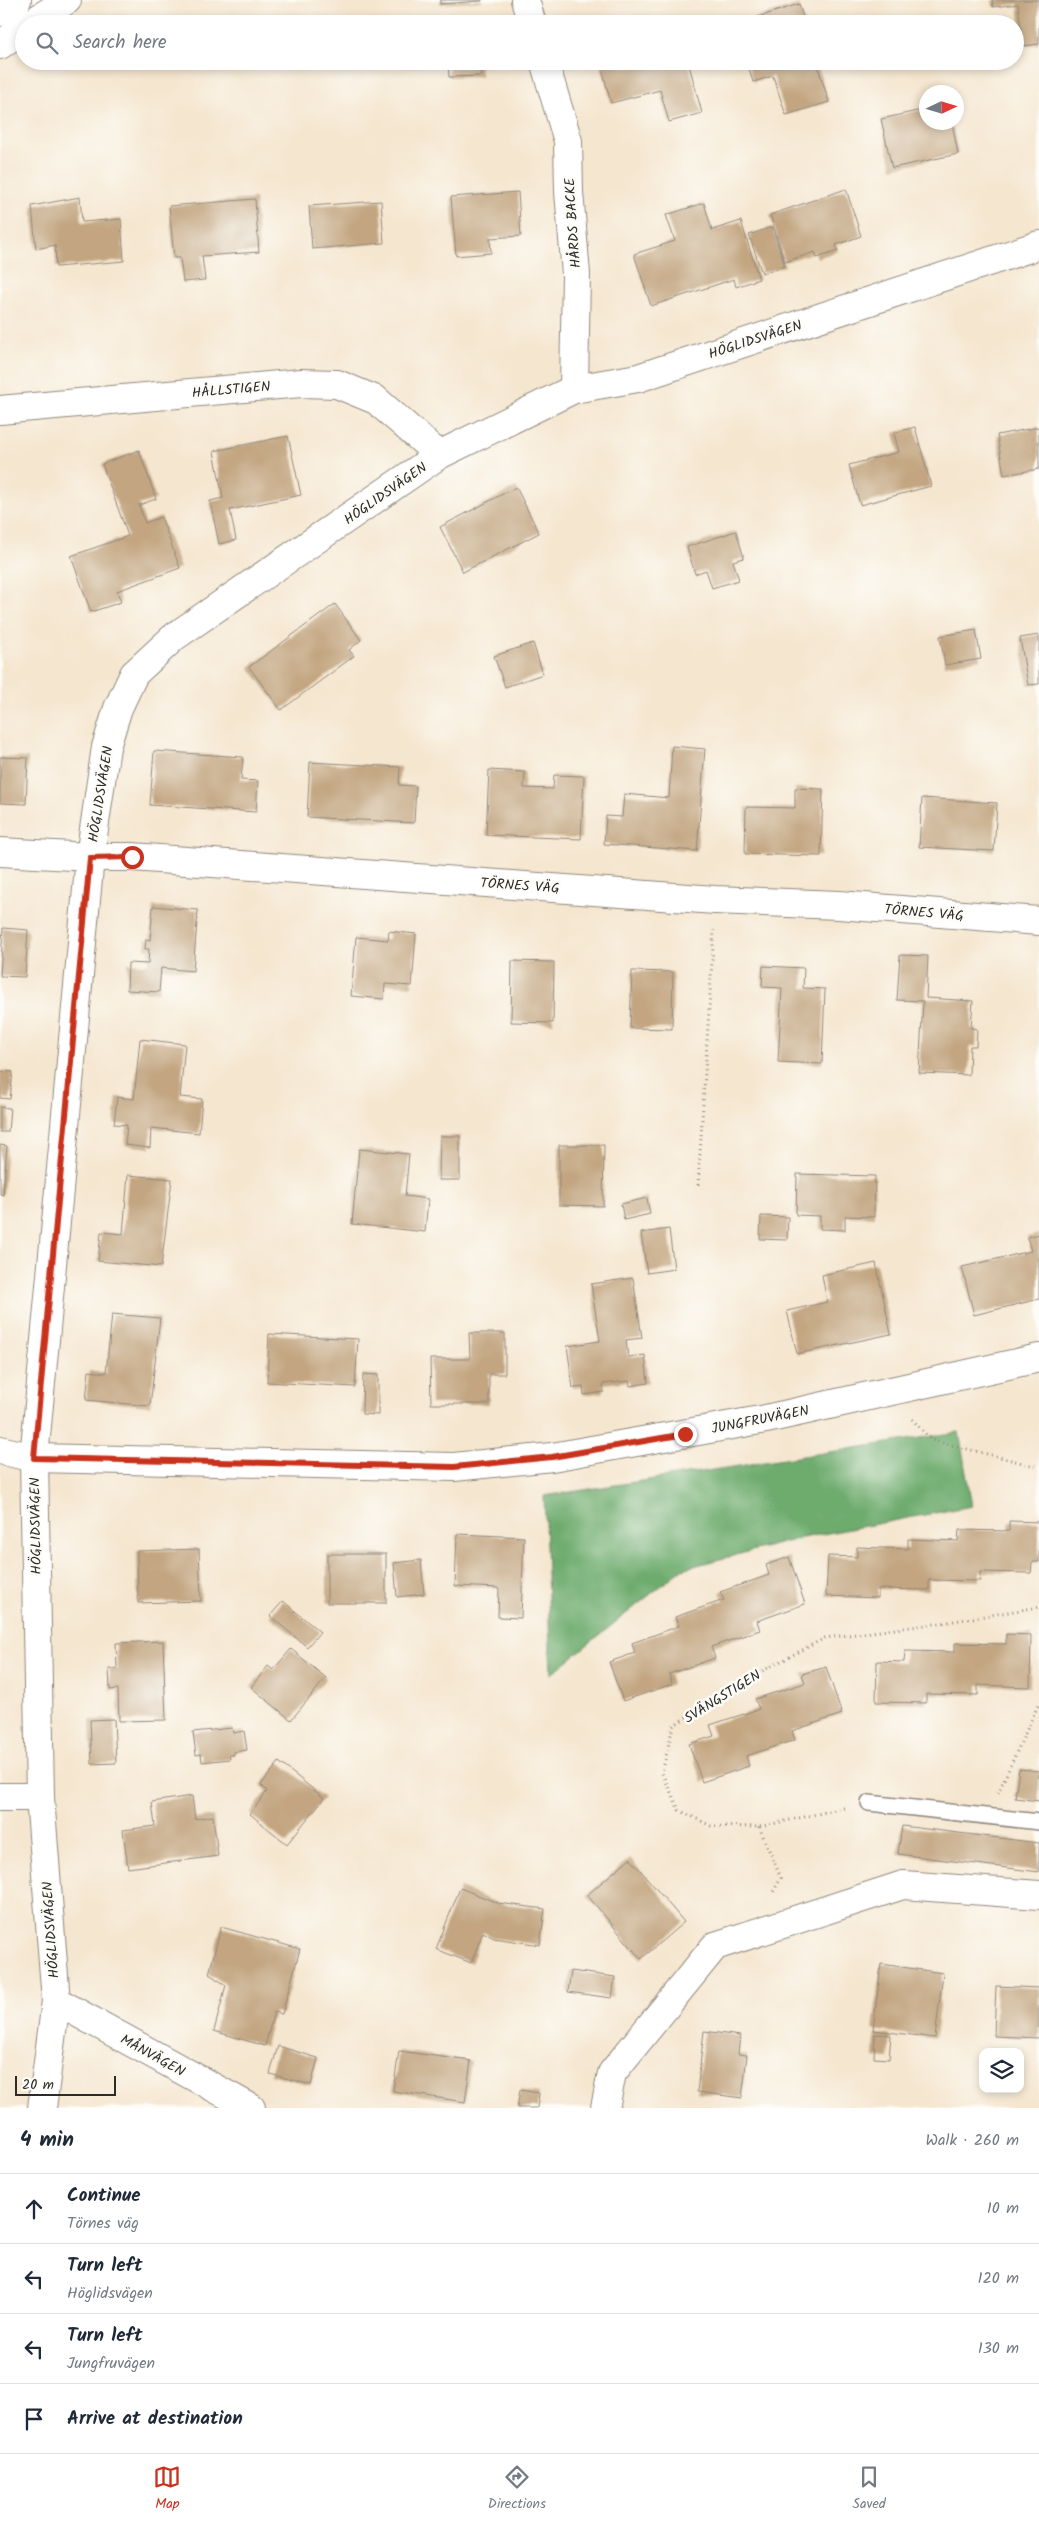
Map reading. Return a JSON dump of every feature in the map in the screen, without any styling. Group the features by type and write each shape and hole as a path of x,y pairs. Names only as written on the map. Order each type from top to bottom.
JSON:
{"street":[{"path":"0,12 17,0"},
{"path":"44,15 67,0"},
{"path":"525,0 529,15"},
{"path":"0,45 15,34"},
{"name":"HÅRDS BACKE","path":"547,70 568,141 569,192 576,274 574,389"},
{"name":"HÖGLIDSVÄGEN","path":"42,2108 56,2001 40,1797 34,1458 90,858 106,747 118,708 134,674 174,638 439,455 574,389 638,378 1039,245"},
{"name":"HÅLLSTIGEN","path":"0,410 302,383 337,384 376,400 439,455"},
{"name":"TÖRNES VÄG","path":"0,852 90,858 132,857 715,900 839,905 1039,921"},
{"name":"JUNGFRUVÄGEN","path":"0,1450 34,1458 454,1467 562,1455 766,1419 1039,1358"},
{"path":"0,1796 40,1797"},
{"path":"605,2108 612,2072 715,1946 903,1885 1039,1895"},
{"name":"MÅNVÄGEN","path":"56,2001 251,2108"}],"lane":[{"path":"869,1802 1039,1822"}],"path":[{"path":"698,1185 715,900"},
{"path":"888,1392 931,1440 1039,1467"},
{"name":"SVÄNGSTIGEN","path":"869,1802 759,1826 711,1826 679,1810 662,1773 673,1726 730,1688 825,1638 942,1623 1039,1607"},
{"path":"992,1816 1001,1783 1039,1703"},
{"path":"759,1826 781,1878"}],"green space":[{"path":"959,1432 972,1506 802,1538 682,1569 551,1674 544,1496"}],"building":[{"path":"440,0 482,0 482,1 440,4"},
{"path":"992,0 1039,0 1039,44 1024,46 1024,15 1019,15 1018,4 993,7"},
{"path":"799,4 802,15 765,15"},
{"path":"449,70 481,70 481,76 449,77"},
{"path":"602,70 690,70 702,113 669,122 660,90 611,103"},
{"path":"750,70 819,70 829,102 786,115 773,76 753,82"},
{"path":"919,111 919,130 954,130 958,154 892,168 881,119"},
{"path":"846,189 861,236 836,245 838,251 817,258 815,252 785,262 770,215"},
{"path":"518,192 521,236 490,238 491,253 456,256 451,197"},
{"path":"80,197 82,222 121,219 124,261 56,267 55,245 36,249 32,206"},
{"path":"255,199 259,252 202,256 205,280 183,282 180,258 174,258 169,206"},
{"path":"381,201 384,243 312,249 309,206"},
{"path":"704,203 712,230 741,221 759,279 736,287 734,279 651,306 634,254 675,241 666,215"},
{"path":"772,227 785,266 762,273 749,235"},
{"path":"915,427 931,486 860,505 849,465 899,452 894,433"},
{"path":"1039,427 1039,469 1004,475 997,435"},
{"path":"288,436 301,495 230,510 236,540 219,544 210,501 223,498 214,451"},
{"path":"139,450 156,499 139,505 145,523 161,517 180,568 117,591 121,602 91,612 71,556 128,536 102,464"},
{"path":"516,487 539,533 463,572 440,527"},
{"path":"736,531 744,558 733,561 739,580 712,588 706,570 695,574 687,547"},
{"path":"335,604 361,640 349,650 354,656 281,710 249,667"},
{"path":"976,630 981,659 945,665 940,636"},
{"path":"1039,635 1039,684 1028,685 1020,638"},
{"path":"533,643 543,674 505,687 494,656"},
{"path":"672,746 705,749 697,851 604,844 606,816 622,817 624,794 669,798"},
{"path":"154,751 243,757 241,780 258,781 256,812 150,805"},
{"path":"0,757 28,758 26,804 0,803"},
{"path":"310,762 400,767 399,785 416,786 414,823 307,817"},
{"path":"489,770 525,772 524,788 553,789 554,775 584,776 581,839 486,835"},
{"path":"795,788 823,789 821,856 745,854 746,807 795,808"},
{"path":"922,798 997,803 994,851 919,847"},
{"path":"153,906 198,910 193,971 161,968 159,992 127,990 128,963 148,964 149,949 145,949 146,939 150,940"},
{"path":"3,928 28,930 25,977 0,976"},
{"path":"389,931 416,934 412,986 385,984 384,999 351,996 356,937 388,940"},
{"path":"900,955 928,956 926,998 973,1001 971,1028 977,1029 976,1046 970,1046 969,1075 919,1073 923,1001 897,1000"},
{"path":"512,961 554,962 553,1023 511,1022"},
{"path":"763,966 804,968 803,988 825,989 822,1064 778,1062 782,988 762,987"},
{"path":"632,971 673,972 672,1029 630,1028"},
{"path":"140,1039 185,1044 180,1097 202,1099 199,1133 151,1128 150,1148 125,1145 127,1125 114,1124 117,1097 134,1099"},
{"path":"0,1071 13,1072 10,1099 0,1098"},
{"path":"0,1107 10,1108 8,1132 0,1132"},
{"path":"440,1136 460,1136 460,1180 439,1180"},
{"path":"0,1145 7,1146 3,1195 0,1194"},
{"path":"559,1145 604,1145 603,1206 559,1205"},
{"path":"359,1149 409,1154 405,1196 428,1199 425,1232 352,1224"},
{"path":"797,1174 875,1176 874,1217 845,1216 845,1230 820,1229 820,1216 796,1215"},
{"path":"128,1175 172,1179 161,1267 98,1261 101,1232 123,1234"},
{"path":"647,1198 650,1214 624,1220 621,1204"},
{"path":"761,1216 788,1217 787,1240 760,1239"},
{"path":"669,1229 674,1269 647,1273 641,1233"},
{"path":"1039,1234 1039,1299 974,1315 962,1267 1031,1251 1027,1237"},
{"path":"876,1263 891,1334 797,1354 787,1311 827,1302 822,1275"},
{"path":"633,1278 642,1338 626,1340 628,1357 645,1355 648,1383 630,1386 629,1381 603,1384 604,1392 584,1395 583,1387 573,1388 567,1346 600,1341 591,1284"},
{"path":"112,1314 160,1318 150,1406 86,1400 89,1371 106,1373"},
{"path":"469,1333 505,1333 505,1374 489,1374 489,1404 431,1404 430,1359 470,1359"},
{"path":"269,1334 358,1339 355,1387 267,1382"},
{"path":"363,1374 378,1375 378,1415 362,1414"},
{"path":"1009,1521 1039,1522 1039,1562 1032,1562 1031,1573 980,1572 980,1581 929,1580 929,1590 878,1589 878,1598 826,1596 828,1556 857,1557 857,1547 908,1549 908,1539 958,1541 959,1530 1009,1531"},
{"path":"457,1534 524,1537 521,1618 498,1617 499,1588 455,1586"},
{"path":"199,1549 201,1601 138,1603 137,1551"},
{"path":"327,1554 386,1554 386,1603 327,1603"},
{"path":"789,1557 805,1604 757,1621 760,1630 711,1647 715,1658 669,1674 672,1684 623,1701 609,1662 635,1653 632,1643 679,1626 675,1617 724,1600 720,1592 769,1575 766,1565"},
{"path":"421,1560 424,1594 397,1597 394,1563"},
{"path":"283,1601 320,1632 307,1647 270,1616"},
{"path":"1006,1634 1031,1635 1030,1687 978,1685 978,1695 926,1694 926,1703 876,1702 877,1661 904,1662 905,1651 955,1652 955,1643 1006,1644"},
{"path":"163,1641 166,1720 119,1721 118,1689 110,1690 109,1669 117,1669 116,1643"},
{"path":"291,1649 326,1678 291,1720 251,1687 268,1666 273,1670"},
{"path":"826,1667 842,1714 792,1731 795,1740 746,1756 749,1766 702,1782 689,1744 714,1736 710,1725 759,1709 755,1699 805,1683 802,1674"},
{"path":"114,1719 116,1763 92,1764 90,1720"},
{"path":"232,1728 233,1733 244,1731 247,1750 234,1752 234,1755 229,1755 230,1759 202,1762 201,1754 196,1755 193,1732"},
{"path":"279,1762 324,1798 287,1844 250,1814 267,1791 261,1785"},
{"path":"1019,1769 1039,1771 1039,1801 1015,1798"},
{"path":"192,1796 195,1819 213,1816 218,1856 128,1868 123,1830 155,1826 152,1802"},
{"path":"902,1826 1039,1843 1039,1872 898,1854"},
{"path":"630,1858 684,1922 641,1959 587,1895"},
{"path":"460,1888 498,1903 545,1909 540,1945 494,1938 483,1932 471,1963 436,1949"},
{"path":"221,1927 300,1949 282,2014 274,2012 265,2046 214,2031 226,1985 209,1974"},
{"path":"881,1964 943,1973 935,2038 873,2030"},
{"path":"571,1971 615,1977 612,1998 568,1992"},
{"path":"996,1986 1039,1988 1039,2038 994,2036"},
{"path":"704,2031 740,2036 738,2054 747,2055 742,2098 697,2092"},
{"path":"875,2034 891,2035 889,2059 874,2058"},
{"path":"278,2046 318,2058 311,2085 270,2074"},
{"path":"399,2051 471,2061 465,2102 393,2091"},
{"path":"520,2090 539,2093 537,2108 517,2108"}],"route":[{"path":"132,857 90,858 34,1458 454,1467 552,1457 685,1434"}]}
